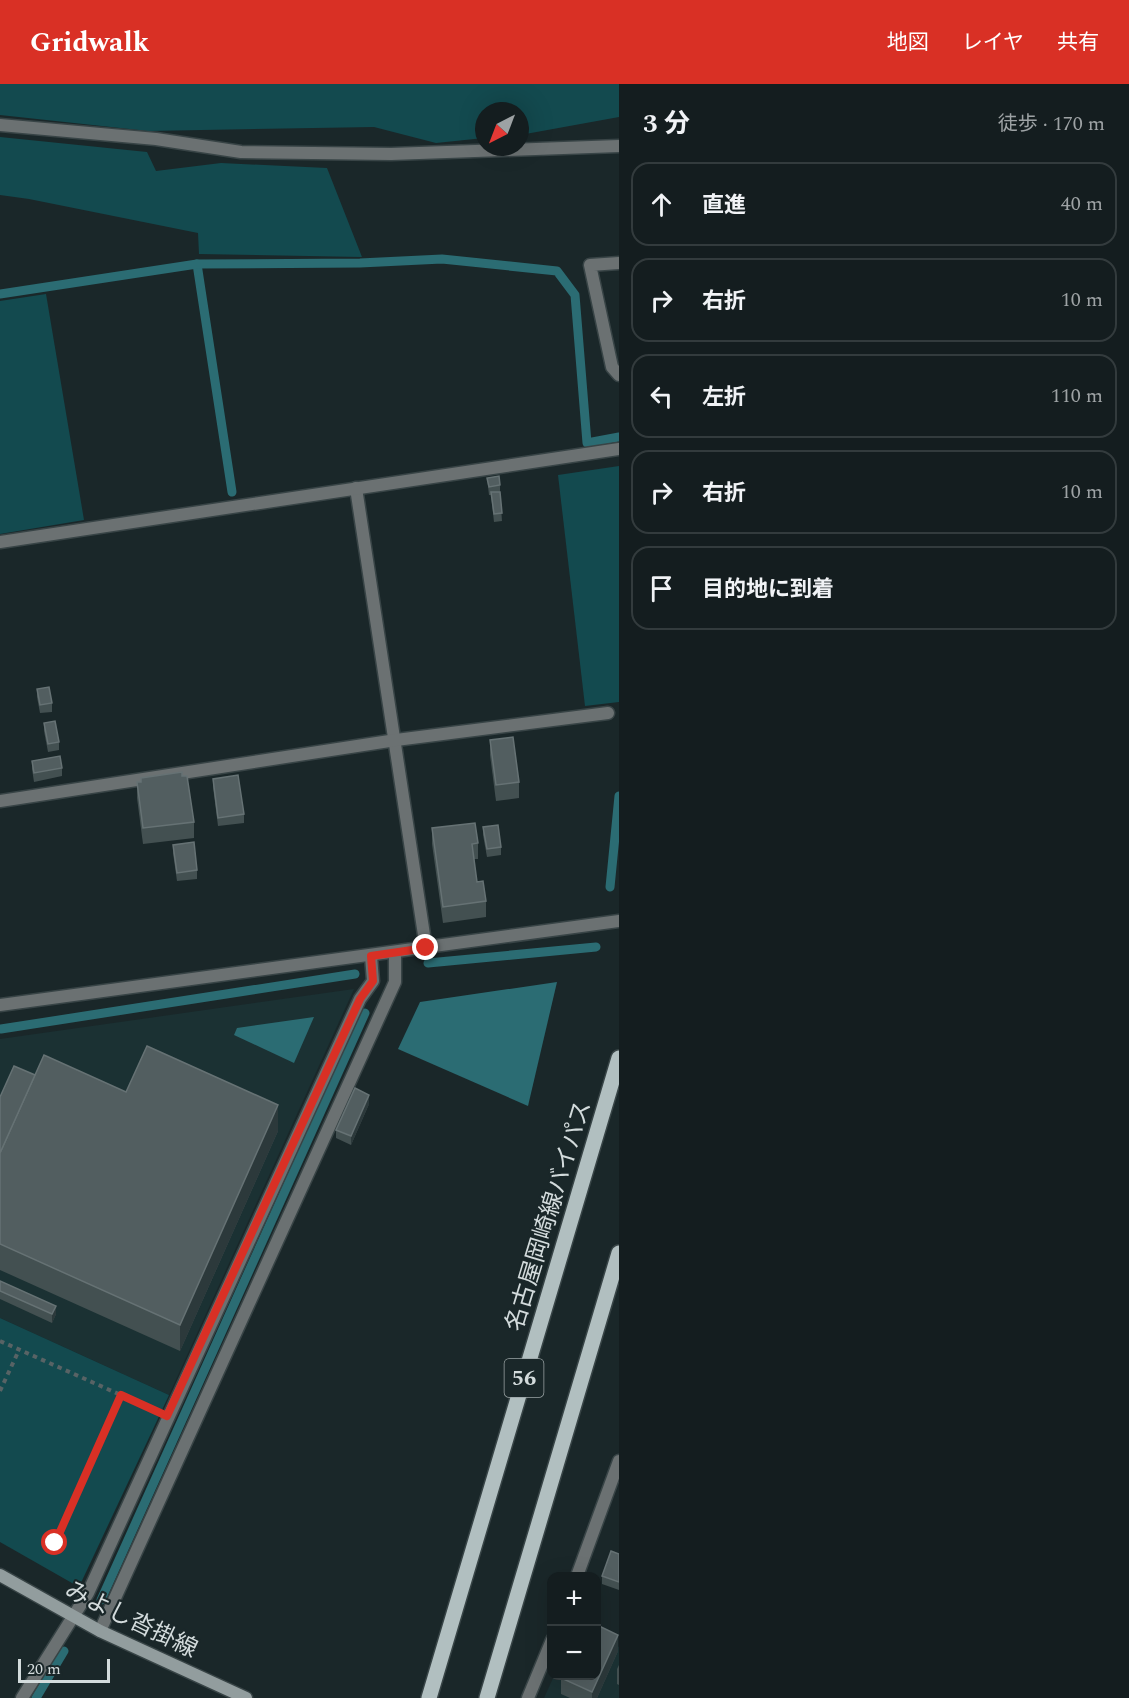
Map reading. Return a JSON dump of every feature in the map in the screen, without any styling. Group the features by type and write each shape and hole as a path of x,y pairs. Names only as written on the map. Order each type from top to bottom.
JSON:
{"main road":[{"name":"名古屋岡崎線バイパス","path":"429,1698 619,1058"},
{"name":"56","path":"487,1698 619,1253"},
{"name":"みよし沓掛線","path":"0,1575 100,1631 246,1698"}],"street":[{"path":"0,125 156,139 241,152 391,154 619,146"},
{"path":"619,263 590,265 612,367 619,375"},
{"path":"0,542 619,449"},
{"path":"356,488 426,948"},
{"path":"0,801 396,740 608,713"},
{"path":"0,1005 619,921"},
{"path":"100,1631 395,982 395,953"},
{"path":"22,1698 71,1616 88,1593 167,1416 360,999 373,981 371,956"},
{"path":"579,1572 616,1487 619,1461"},
{"path":"528,1698 547,1652"}],"path":[{"path":"0,1341 167,1416"},
{"path":"0,1391 18,1350"},
{"path":"55,1543 121,1395"}],"shaded area":[{"path":"0,84 619,84 619,117 529,133 529,102 475,102 475,139 436,143 374,127 148,131 0,115"},
{"path":"0,137 147,152 156,171 221,163 327,168 362,257 199,254 198,233 0,195"},
{"path":"46,294 84,520 0,534 0,301"},
{"path":"619,466 619,702 585,706 558,475"},
{"path":"557,982 528,1106 398,1049 420,1002"},
{"path":"354,989 169,1395 0,1318 0,1039"},
{"path":"314,1017 294,1063 234,1035 237,1028"},
{"path":"0,1318 169,1395 79,1587 0,1542"},
{"path":"601,1637 619,1647 619,1698 544,1698 552,1680 601,1680"}],"building":[{"path":"499,476 500,485 489,487 487,478"},
{"path":"491,492 500,492 502,513 494,514"},
{"path":"49,687 52,703 40,705 37,689"},
{"path":"55,721 59,742 48,744 44,723"},
{"path":"513,737 519,782 496,785 490,740"},
{"path":"60,756 62,768 34,773 32,761"},
{"path":"182,772 182,776 187,776 194,822 143,828 137,782 141,782 141,778"},
{"path":"238,775 244,814 218,818 213,779"},
{"path":"475,823 478,843 472,844 477,882 483,881 486,901 443,907 432,828"},
{"path":"498,825 501,847 487,849 483,827"},
{"path":"194,842 197,870 177,873 173,845"},
{"path":"147,1046 278,1105 180,1325 0,1244 0,1153 44,1055 126,1092"},
{"path":"14,1066 35,1075 0,1153 0,1097"},
{"path":"355,1088 369,1095 351,1136 336,1130"},
{"path":"0,1281 56,1306 52,1314 0,1291"},
{"path":"611,1551 619,1554 619,1582 602,1576"},
{"path":"601,1627 618,1635 601,1672"},
{"path":"565,1680 597,1680 592,1692"}],"waterway":[{"path":"0,294 197,264 360,263 442,259 557,271 575,295 587,443 619,437"},
{"path":"197,264 232,492"},
{"path":"610,887 619,796"},
{"path":"428,963 596,947"},
{"path":"1,1029 355,974"},
{"path":"101,1600 365,1013"},
{"path":"36,1698 64,1651"}],"route":[{"path":"55,1543 121,1395 167,1416 360,999 373,981 371,956 426,948"}]}
